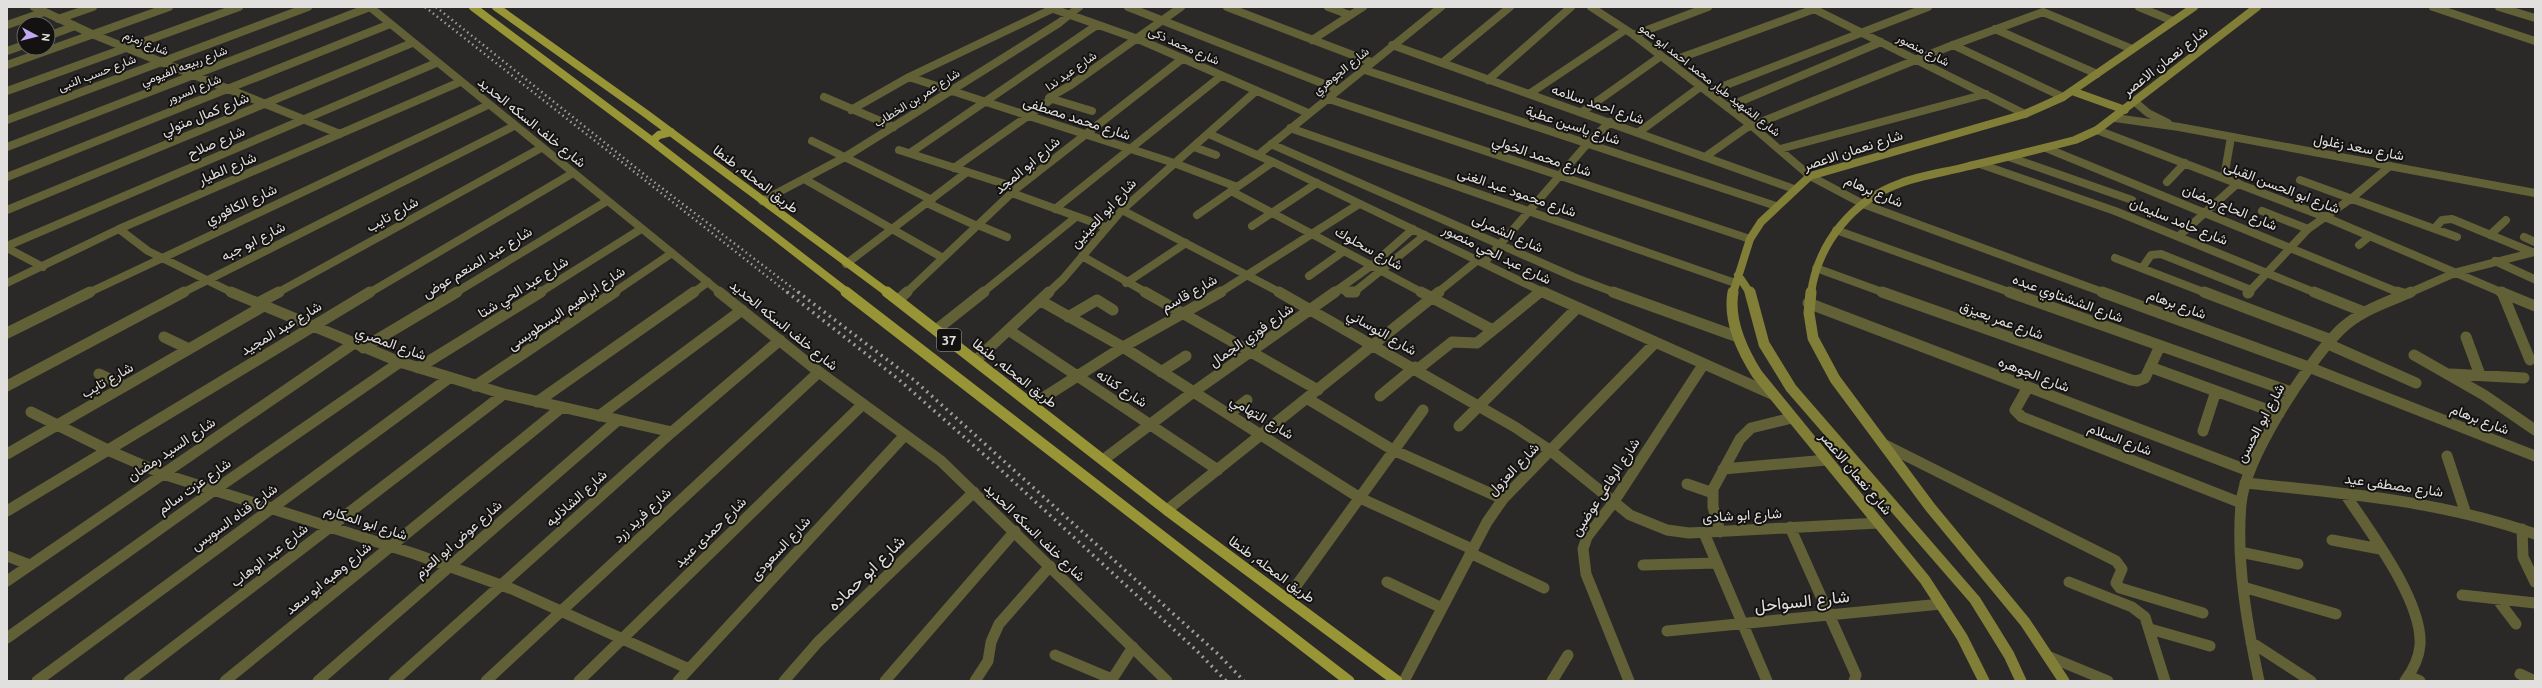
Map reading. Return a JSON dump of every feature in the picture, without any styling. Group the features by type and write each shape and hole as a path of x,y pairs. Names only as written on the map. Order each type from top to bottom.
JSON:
{"main road":[{"name":"37","path":"472,7 652,141 1349,681"},
{"name":"طريق المحله, طنطا","path":"496,7 645,113 846,264 898,300 1168,510 1288,597 1397,681"},
{"name":"شارع نعمان الاعصر","path":"1984,681 1962,637 1909,558 1792,418 1745,354 1738,337 1733,318 1732,300 1737,279 1750,239 1776,206 1810,176 2025,114 2063,97 2194,7"},
{"name":"شارع نعمان الاعصر","path":"2064,681 2050,657 1993,580 1950,531 1833,376 1817,347 1810,325 1808,303 1816,268 1836,230 1863,204 1901,182 2046,148 2075,140 2097,130 2115,118 2257,7"},
{"path":"2072,91 2125,110"},
{"path":"625,121 640,118 645,113"},
{"path":"652,141 659,135 671,132"},
{"path":"1737,279 1752,290 1754,313 1761,337 1773,362 1791,388 1974,600 2009,655 2021,681"}],"street":[{"name":"شارع زمزم","path":"34,7 92,34 340,134"},
{"path":"58,19 93,7"},
{"path":"7,65 169,7"},
{"path":"7,91 239,7"},
{"name":"شارع حسب النبى","path":"7,120 308,7"},
{"name":"شارع خلف السكه الحديد","path":"370,7 436,63 742,310 820,372 941,461 1016,531 1167,681"},
{"name":"شارع ربيعه الفيومي","path":"7,147 370,7"},
{"name":"شارع عمر بن الخطاب","path":"762,201 806,180 845,157 952,91 1079,7"},
{"path":"1128,7 1337,89"},
{"name":"شارع عيد ندا","path":"954,168 1027,116 1049,98 1138,39 1181,7"},
{"path":"1226,7 1371,62"},
{"path":"1328,7 1350,15"},
{"path":"1312,40 1363,7"},
{"name":"شارع الجوهري","path":"1258,155 1337,89 1441,7"},
{"path":"1442,64 1510,7"},
{"path":"1488,80 1570,7"},
{"path":"1594,9 1607,7"},
{"path":"1634,35 1708,7"},
{"path":"1708,92 1928,7"},
{"path":"2139,7 2173,21"},
{"path":"2433,7 2535,41"},
{"path":"2499,7 2535,18"},
{"path":"851,110 909,77 1050,8"},
{"name":"شارع محمد ذكى","path":"1050,8 1097,26 1138,39 1308,113"},
{"path":"1669,62 1815,8"},
{"name":"شارع منصور","path":"1815,8 2025,114"},
{"name":"شارع الشهيد طيار محمد احمد ابو عمو","path":"1594,9 1634,35 1752,126 1810,176"},
{"path":"7,25 44,12"},
{"path":"1705,157 1738,132 1752,126 1953,45 2045,12 2132,49"},
{"name":"شارع السرور","path":"7,177 390,24"},
{"path":"56,33 75,26"},
{"path":"910,153 1097,26"},
{"path":"1995,29 2097,74"},
{"path":"1529,94 1625,30"},
{"name":"شارع كمال متولي","path":"7,210 412,42"},
{"path":"1727,107 1881,42"},
{"name":"شارع احمد سلامه","path":"1392,45 1442,64 1639,132 1794,189"},
{"path":"1953,45 2063,97"},
{"path":"1582,112 1661,56"},
{"name":"شارع ابو المجد","path":"898,300 1015,191 1084,134 1182,59"},
{"name":"شارع صلاح","path":"7,247 436,63"},
{"name":"شارع ياسين عطية","path":"1362,69 1776,206"},
{"path":"1055,209 1128,148 1221,76"},
{"name":"شارع محمد مصطفى","path":"909,77 1174,163 1234,189"},
{"name":"شارع الطيار","path":"7,283 119,230 460,82"},
{"path":"1639,132 1700,86"},
{"name":"شارع ابو العينين","path":"976,360 1010,331 1041,301 1122,210 1256,91"},
{"path":"1780,149 1986,94"},
{"path":"824,98 894,127"},
{"path":"1049,98 1092,111"},
{"name":"شارع محمد الخولي","path":"1326,98 1750,239"},
{"name":"شارع سعد زغلول","path":"2135,102 2157,118 2179,127"},
{"name":"شارع الكافوري","path":"7,333 160,257 488,105"},
{"name":"شارع سعد زغلول","path":"2115,118 2179,127 2535,193"},
{"path":"1168,510 1432,298 1501,245 1588,143 1610,122"},
{"name":"شارع ابو جبه","path":"7,386 206,280 514,126"},
{"name":"شارع محمود عبد الغنى","path":"1290,128 1737,279"},
{"name":"شارع ابو الحسن القبلى","path":"2097,130 2325,217 2535,306"},
{"name":"شارع عبد الحي منصور","path":"1209,134 1273,162 1577,308 1703,365 1774,395"},
{"path":"2224,178 2231,137"},
{"path":"812,141 978,226 1008,237"},
{"name":"شارع الشمرلى","path":"1271,144 1590,283 1738,337"},
{"path":"1194,147 1216,155"},
{"name":"شارع تايب","path":"7,454 189,349 259,306 541,148"},
{"name":"شارع الحاج رمضان","path":"2046,148 2403,294"},
{"path":"899,150 967,172 1055,209 1106,228"},
{"path":"2009,157 2132,200"},
{"path":"1197,215 1273,162"},
{"path":"2167,182 2184,163"},
{"name":"شارع حامد سليمان","path":"1980,164 2054,188 2179,236 2364,312"},
{"path":"2142,268 2151,255 2161,254 2250,292 2308,229 2352,198 2390,166"},
{"path":"846,264 893,230 967,172"},
{"name":"شارع عبد المجيد","path":"7,510 310,327 573,174"},
{"name":"شارع برهام","path":"1810,176 1863,204 2311,368 2535,456"},
{"path":"806,180 943,258"},
{"path":"2300,180 2457,237"},
{"path":"1252,226 1317,183"},
{"path":"2179,236 2238,183"},
{"name":"شارع سحلوك","path":"1234,189 1271,213 1315,234 1371,266 1493,330"},
{"name":"شارع عبد المنعم عوض","path":"358,346 607,201"},
{"name":"شارع قاسم","path":"1032,405 1123,347 1250,275 1359,204"},
{"name":"شارع النوساني","path":"1122,210 1250,275 1376,344 1479,405 1551,452 1612,503"},
{"path":"2262,211 2308,229"},
{"path":"936,330 1076,217"},
{"path":"2435,228 2442,220 2452,219 2533,252"},
{"path":"2490,235 2506,220"},
{"name":"شارع عبد الحي شتا","path":"418,368 642,229"},
{"name":"شارع فوزي الجمال","path":"1103,460 1192,393 1252,353 1371,266 1413,229"},
{"name":"شارع المصري","path":"119,230 137,244 160,257 259,306 400,362 504,394 672,432"},
{"name":"شارع الششتاوي عبده","path":"1836,230 2290,392"},
{"path":"1339,289 1353,293 1425,235"},
{"path":"2359,245 2370,236"},
{"path":"2524,237 2535,242"},
{"path":"1126,283 1186,243"},
{"path":"7,247 43,267"},
{"path":"1309,276 1344,251"},
{"name":"شارع ابو الحسن","path":"2259,681 2250,642 2240,552 2241,503 2245,483 2250,471 2290,392 2311,368 2329,342 2351,320 2364,312 2457,272 2533,252"},
{"name":"شارع ابراهيم البسطويسى","path":"475,386 672,253"},
{"path":"1082,256 1126,283 1318,390"},
{"path":"2115,258 2329,342 2416,383"},
{"path":"2495,261 2534,278"},
{"name":"شارع عمر بعيزق","path":"1816,268 2131,380 2142,380 2160,346"},
{"path":"538,402 708,282"},
{"path":"1380,396 1452,342 1475,344 1541,291"},
{"path":"2502,292 2530,360"},
{"path":"1068,317 1097,300 1113,310"},
{"name":"شارع التهامي","path":"1041,301 1123,347 1192,393 1263,434 1360,498 1544,588"},
{"name":"شارع الجوهره","path":"1808,303 2250,471"},
{"path":"1458,426 1577,308"},
{"path":"599,416 742,310"},
{"name":"شارع كنانه","path":"1010,331 1218,470"},
{"path":"164,337 189,349"},
{"path":"2466,337 2480,375"},
{"name":"شارع الشاذليه","path":"394,681 672,432 780,340"},
{"name":"شارع العزول","path":"1404,681 1471,551 1503,499 1551,452 1654,343"},
{"name":"شارع السيد رمضان","path":"7,581 162,473 358,346"},
{"name":"شارع برهام","path":"2414,355 2449,374 2535,430"},
{"path":"1161,372 1186,356"},
{"name":"شارع عزت سالم","path":"7,638 213,490 400,362"},
{"name":"شارع الرفاعى عوضين","path":"1629,681 1586,574 1583,549 1587,537 1612,503 1703,365"},
{"path":"2150,367 2279,414"},
{"name":"شارع فريد زرد","path":"486,681 820,372"},
{"path":"99,374 124,386"},
{"path":"2449,374 2524,378"},
{"name":"شارع قناه السويس","path":"37,681 270,508 449,378"},
{"name":"شارع السلام","path":"2028,386 2015,410 2022,417 2241,503"},
{"path":"2203,431 2216,391"},
{"name":"شارع عبد الوهاب","path":"130,681 504,394"},
{"path":"1308,399 1393,450 1503,499"},
{"path":"1229,414 1247,400"},
{"name":"شارع حمدى عبيد","path":"579,681 863,404"},
{"name":"شارع وهبه ابو سعد","path":"225,681 561,408"},
{"path":"1288,597 1423,410"},
{"name":"شارع ابو المكارم","path":"31,412 105,450 162,473 391,546 502,585 563,609 689,669"},
{"path":"1720,532 1713,507 1713,493 1723,469 1744,433 1759,426 1792,418"},
{"name":"شارع عوض ابو العزم","path":"318,681 618,420"},
{"name":"شارع السعودى","path":"678,681 905,435"},
{"path":"1885,445 2116,561 2122,569 2116,583 2120,588 2203,613"},
{"path":"2447,456 2465,511"},
{"path":"1723,469 1827,460"},
{"name":"شارع مصطفى عيد","path":"2245,483 2430,504 2465,511 2535,534"},
{"path":"1687,484 1713,493"},
{"name":"شارع ابو حماده","path":"784,681 818,642 974,492"},
{"path":"2345,494 2380,549 2416,616 2420,640 2412,679"},
{"name":"شارع ابو شادى","path":"1612,503 1630,516 1653,527 1677,532 1704,533 1879,523"},
{"path":"1790,527 1856,675 1854,681"},
{"path":"2522,530 2520,542 2522,557 2535,582"},
{"path":"884,681 1016,531"},
{"path":"1704,533 1767,681"},
{"path":"2332,540 2380,549"},
{"path":"2240,552 2298,564"},
{"path":"7,556 30,565"},
{"path":"1643,565 1717,563"},
{"path":"975,681 988,661 991,642 999,624 1050,566"},
{"path":"1387,582 1442,608"},
{"path":"2069,582 2132,607 2145,617 2165,681"},
{"path":"2244,587 2336,614"},
{"path":"2462,595 2535,603"},
{"path":"2497,599 2516,624"},
{"name":"شارع السواحل","path":"1667,631 1941,604"},
{"path":"2150,629 2210,646"},
{"path":"2250,642 2311,681"},
{"path":"1056,655 1111,680 1133,647"},
{"path":"1552,681 1568,655"},
{"path":"2050,657 2108,681"},
{"path":"2520,674 2535,681"}],"railway":[{"path":"425,7 788,293"},
{"path":"436,7 645,175 799,293"},
{"path":"787,292 897,378 989,459 1197,651 1226,681"},
{"path":"798,292 914,380 1218,654 1244,681"}]}
